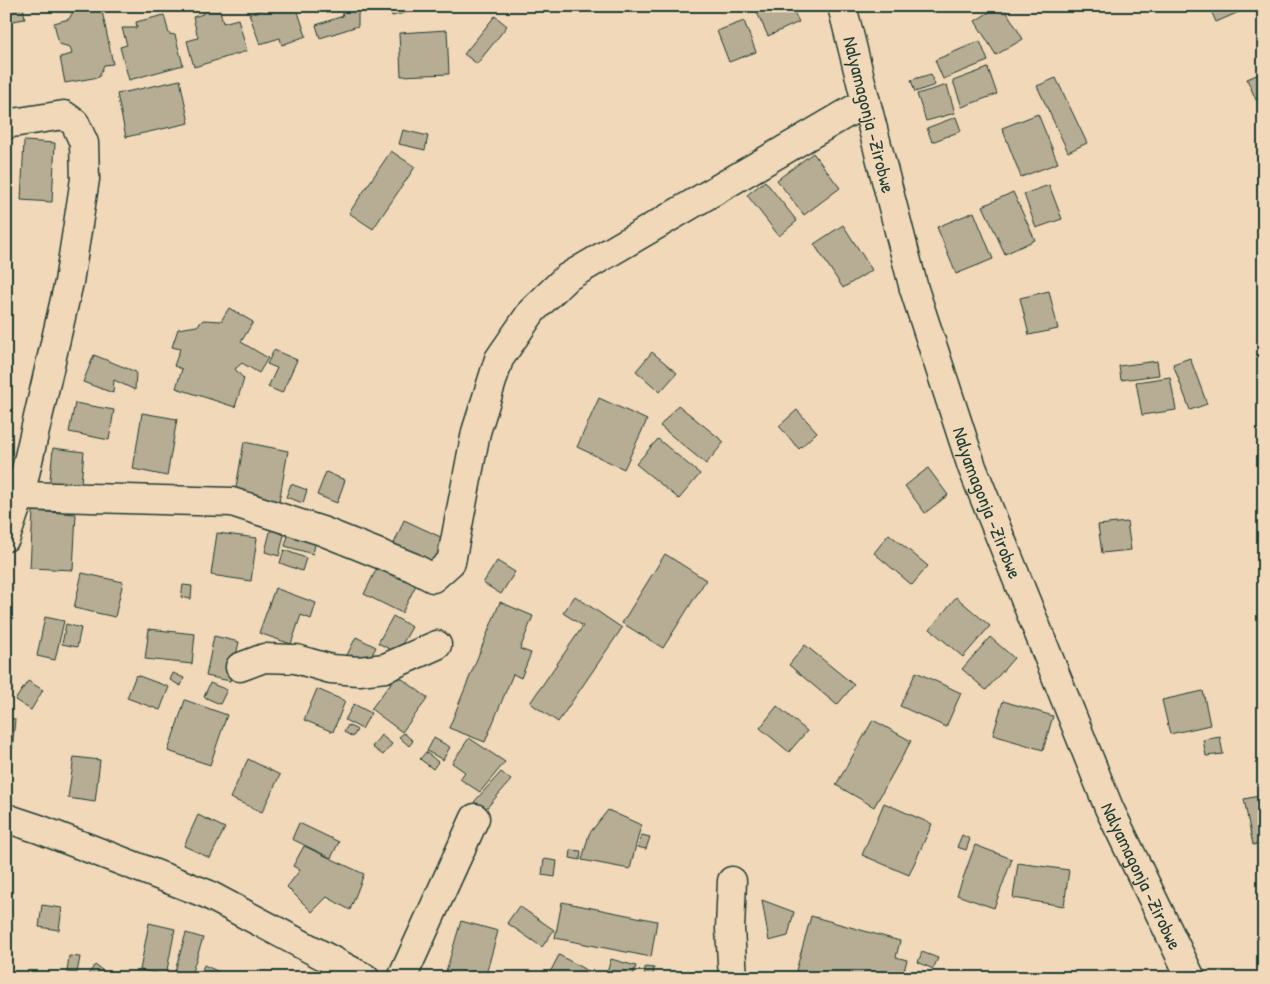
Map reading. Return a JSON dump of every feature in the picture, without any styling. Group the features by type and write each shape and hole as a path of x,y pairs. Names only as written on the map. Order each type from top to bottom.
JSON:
{"street":[{"name":"Nalyamagonja -Zirobwe","path":"842,6 914,289 972,467 1109,808 1191,978"},
{"path":"20,496 232,502 322,531 412,567 433,578 451,562 476,432 498,359 532,311 566,278 866,102"},
{"path":"6,124 64,115 75,123 84,143 85,179 69,282 20,496 6,537"},
{"path":"240,666 264,658 296,659 331,669 359,671 385,668 437,645"},
{"path":"6,818 207,894 365,978"},
{"path":"402,978 475,818"},
{"path":"732,881 730,930 733,978"}],"building":[{"path":"6,6 23,6 25,19 6,22"},
{"path":"90,6 101,6 113,64 104,65 99,77 65,83 60,57 72,54 70,47 59,44 54,23 69,19 74,10"},
{"path":"219,6 223,23 238,19 247,51 194,67 187,41 198,38 193,17 203,14 202,9"},
{"path":"271,6 296,6 306,36 282,45 280,38 260,44 249,14"},
{"path":"340,6 358,6 358,26 320,38 316,25 343,16"},
{"path":"389,6 406,6 408,12 392,16"},
{"path":"754,6 791,6 799,22 768,36"},
{"path":"999,6 1003,6 1023,39 996,55 975,21"},
{"path":"1209,6 1245,6 1246,9 1216,22"},
{"path":"164,15 169,34 175,35 183,65 129,80 120,47 127,45 122,28 137,28 136,22"},
{"path":"495,16 507,26 477,64 464,54"},
{"path":"744,21 756,52 729,62 717,31"},
{"path":"447,30 449,74 401,76 399,33"},
{"path":"980,41 988,61 943,79 935,60"},
{"path":"988,68 997,94 962,107 953,81"},
{"path":"1264,72 1264,97 1256,100 1247,79"},
{"path":"931,74 935,85 915,92 911,80"},
{"path":"1056,78 1087,143 1068,152 1037,86"},
{"path":"180,80 189,123 126,137 117,94"},
{"path":"947,85 955,113 926,121 917,94"},
{"path":"1038,114 1058,163 1021,177 1002,128"},
{"path":"956,117 961,131 932,142 927,128"},
{"path":"403,130 428,136 425,150 399,144"},
{"path":"24,141 55,143 52,202 21,200"},
{"path":"391,151 415,167 373,229 349,213"},
{"path":"813,153 840,188 804,215 777,180"},
{"path":"765,181 797,221 779,236 747,195"},
{"path":"1049,185 1062,219 1036,228 1024,194"},
{"path":"1013,192 1035,240 1005,254 983,206"},
{"path":"974,212 993,259 956,274 937,227"},
{"path":"843,225 872,270 843,288 814,244"},
{"path":"1049,291 1058,329 1029,335 1020,298"},
{"path":"229,308 253,322 241,342 268,358 259,373 242,363 235,369 244,379 235,407 176,388 182,369 174,366 180,349 172,347 178,329 197,326 203,320 221,321"},
{"path":"274,350 297,360 282,393 268,387 277,368 267,364"},
{"path":"652,352 677,373 660,392 636,371"},
{"path":"94,355 136,372 135,390 114,380 113,393 83,382"},
{"path":"1190,358 1207,404 1190,410 1173,364"},
{"path":"1157,361 1159,375 1121,380 1119,366"},
{"path":"1170,377 1176,410 1142,415 1136,382"},
{"path":"599,398 647,420 624,469 577,447"},
{"path":"75,403 114,410 109,440 69,432"},
{"path":"678,405 724,442 706,464 660,426"},
{"path":"797,410 817,432 799,449 779,426"},
{"path":"142,413 177,419 167,476 133,469"},
{"path":"658,439 700,474 679,499 636,464"},
{"path":"244,442 288,451 279,502 235,493"},
{"path":"53,448 84,452 80,494 49,490"},
{"path":"928,468 948,495 925,513 905,486"},
{"path":"326,472 345,480 337,503 317,495"},
{"path":"291,484 307,490 303,503 286,497"},
{"path":"33,511 76,514 73,570 30,568"},
{"path":"404,520 445,539 433,565 393,546"},
{"path":"1127,522 1131,550 1102,553 1098,525"},
{"path":"272,524 286,527 279,556 265,552"},
{"path":"289,532 316,540 313,554 285,546"},
{"path":"217,533 257,538 251,581 211,575"},
{"path":"889,534 928,566 912,585 874,553"},
{"path":"284,550 306,558 302,571 280,563"},
{"path":"665,554 706,580 663,648 622,623"},
{"path":"497,561 515,572 501,594 483,583"},
{"path":"379,564 417,583 402,613 364,594"},
{"path":"82,573 123,582 115,617 74,608"},
{"path":"183,585 192,586 191,599 181,597"},
{"path":"275,588 316,603 311,619 301,615 291,644 259,633"},
{"path":"575,596 622,628 558,722 530,703 583,626 563,613"},
{"path":"956,597 990,626 963,657 930,629"},
{"path":"500,602 533,616 520,649 531,653 521,678 513,674 485,742 449,728"},
{"path":"393,616 412,627 397,653 378,643"},
{"path":"45,617 64,621 55,660 37,656"},
{"path":"66,624 81,628 77,647 62,644"},
{"path":"149,629 195,634 192,664 145,659"},
{"path":"214,636 239,642 230,681 206,676"},
{"path":"356,637 376,647 367,665 347,655"},
{"path":"990,637 1014,658 986,690 962,669"},
{"path":"805,645 854,685 837,705 789,665"},
{"path":"916,672 961,693 946,727 900,706"},
{"path":"173,673 184,678 181,686 170,680"},
{"path":"136,675 169,687 160,710 127,698"},
{"path":"397,675 428,698 402,732 371,709"},
{"path":"28,681 43,690 31,710 15,700"},
{"path":"210,683 227,690 220,704 204,697"},
{"path":"317,689 345,701 333,732 304,720"},
{"path":"1203,691 1210,725 1170,734 1162,700"},
{"path":"185,700 227,715 210,765 168,751"},
{"path":"1003,701 1053,716 1043,750 993,735"},
{"path":"354,704 371,713 362,729 345,720"},
{"path":"777,706 807,731 789,752 760,728"},
{"path":"6,718 15,719 12,751 6,751"},
{"path":"873,720 911,741 874,807 836,785"},
{"path":"348,725 357,730 353,737 344,732"},
{"path":"404,733 413,741 409,746 399,737"},
{"path":"381,735 392,744 383,755 372,747"},
{"path":"1220,737 1223,754 1206,756 1203,740"},
{"path":"434,738 450,747 443,760 427,751"},
{"path":"469,738 505,762 480,792 460,779 465,772 452,763"},
{"path":"426,752 438,762 433,769 420,759"},
{"path":"74,757 100,760 95,802 68,798"},
{"path":"248,759 280,775 262,812 230,798"},
{"path":"501,772 511,780 484,811 474,802"},
{"path":"1264,795 1264,843 1253,845 1244,799"},
{"path":"884,803 932,824 909,875 862,855"},
{"path":"608,810 641,825 630,869 582,860 589,834"},
{"path":"198,815 225,828 210,858 184,846"},
{"path":"299,823 339,842 331,858 292,839"},
{"path":"642,835 650,837 646,849 638,847"},
{"path":"962,835 970,839 966,850 957,847"},
{"path":"975,845 1012,859 994,908 957,895"},
{"path":"304,846 364,874 350,910 327,897 312,912 287,887 300,870 293,866"},
{"path":"571,850 581,851 580,860 570,858"},
{"path":"544,859 557,861 555,877 542,875"},
{"path":"1018,863 1069,870 1064,906 1013,898"},
{"path":"762,900 794,912 788,936 769,941"},
{"path":"562,902 657,921 651,957 555,938"},
{"path":"42,905 62,908 59,930 39,927"},
{"path":"519,906 554,930 542,947 507,923"},
{"path":"811,916 900,941 896,957 907,960 902,978 794,978"},
{"path":"461,921 498,931 485,978 444,978"},
{"path":"149,923 175,929 166,975 140,970"},
{"path":"186,933 203,938 190,978 173,978"},
{"path":"922,952 938,958 933,969 918,962"},
{"path":"559,955 593,974 591,978 547,978"},
{"path":"69,956 80,957 77,973 67,972"},
{"path":"611,959 636,966 632,978 623,978 607,973"},
{"path":"95,965 113,978 91,978 87,976"},
{"path":"204,965 219,972 218,978 199,978"},
{"path":"645,967 654,968 653,978 644,978"},
{"path":"8,972 30,978 7,978"}]}
